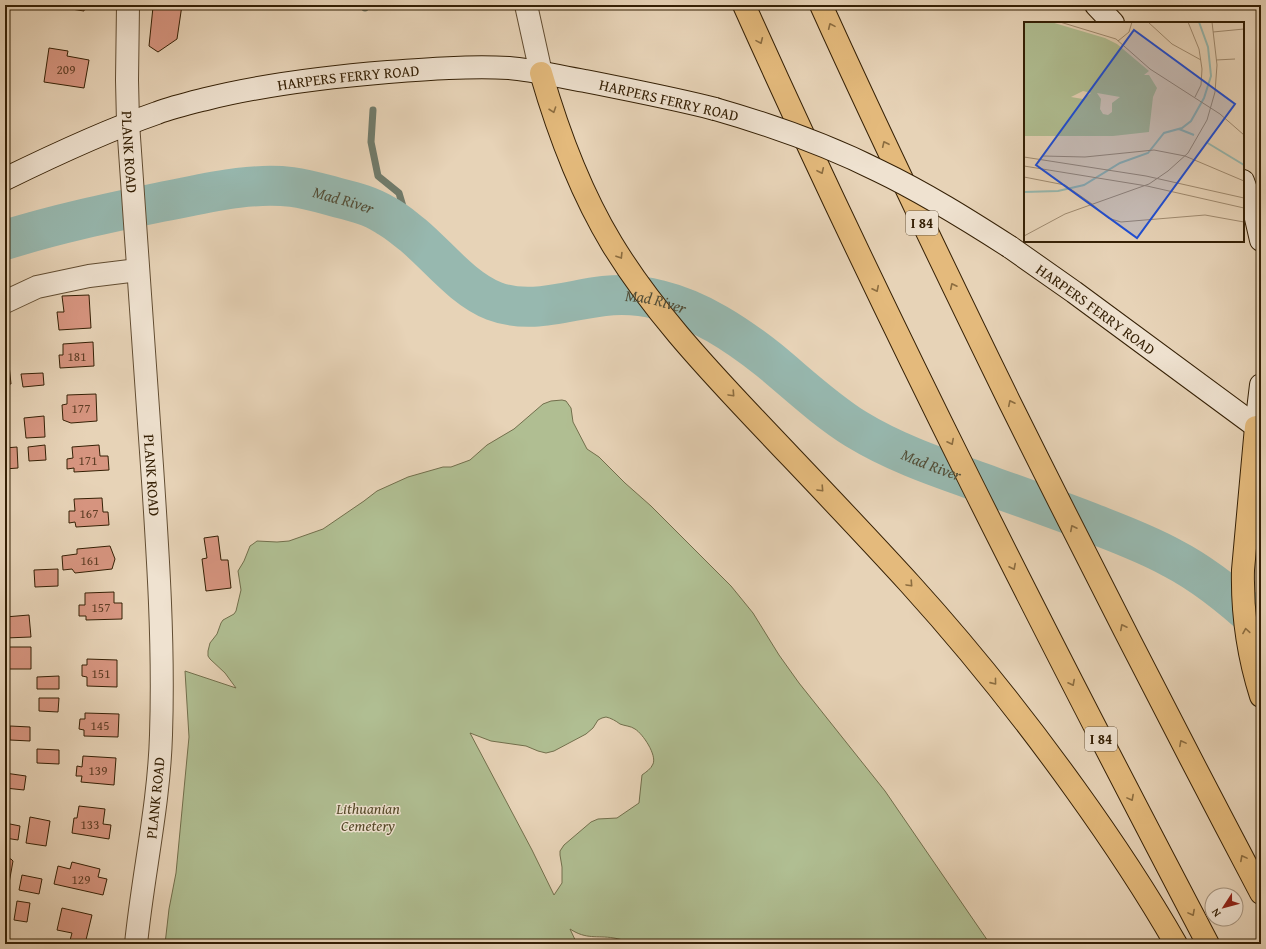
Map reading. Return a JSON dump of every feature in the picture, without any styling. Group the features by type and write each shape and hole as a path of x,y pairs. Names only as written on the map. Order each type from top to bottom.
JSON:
{"highway":[{"name":"I 84","path":"744,5 806,141 933,407 1064,668 1208,944"},
{"name":"I 84","path":"821,5 900,176 1028,438 1179,737 1261,893"},
{"path":"541,73 552,110 573,165 600,223 645,294 705,365 911,585 997,686 1090,810 1145,892 1176,944"},
{"path":"1259,428 1242,585 1244,621 1249,650 1261,696"}],"main road":[{"name":"PLANK ROAD","path":"128,5 128,123 157,542 162,675 161,736 158,782 136,944"},
{"path":"526,5 541,73"},
{"path":"1096,5 1112,22"},
{"name":"HARPERS FERRY ROAD","path":"5,179 128,123 179,106 226,94 310,80 387,72 475,67 511,68 662,96 715,109 798,136 879,170 939,203 1010,247 1074,292 1259,428"},
{"path":"1244,185 1255,214 1261,240"},
{"path":"5,302 37,287 88,276 138,270"},
{"path":"1259,428 1261,385"}],"green space":[{"name":"Lithuanian Cemetery","path":"551,401 566,401 571,408 573,422 587,449 599,457 651,506 731,586 753,613 779,655 799,683 885,791 990,944 635,944 614,938 582,935 570,929 577,944 165,944 169,909 176,873 189,737 185,671 236,688 225,673 210,659 208,656 208,651 210,643 217,634 223,620 234,614 236,611 241,590 238,571 250,546 257,541 289,541 323,529 377,491 408,477 443,467 451,467 470,460 487,445 514,429 543,404","holes":["606,717 620,724 633,728 638,732 651,750 654,760 653,764 650,769 642,775 639,803 617,818 598,819 591,822 564,845 560,851 562,883 554,895 470,733 491,741 526,746 546,753 554,751 586,734 593,728 598,720"]}],"building":[{"path":"46,5 85,5 84,11"},
{"path":"149,5 182,5 177,39 158,52 149,46 153,7"},
{"path":"49,48 68,51 67,56 89,60 84,88 44,82"},
{"path":"89,295 91,328 59,330 57,312 64,312 62,296"},
{"path":"93,342 94,366 60,368 59,355 63,355 63,344"},
{"path":"5,355 8,355 11,384 5,384"},
{"path":"43,373 44,385 23,387 21,374"},
{"path":"96,394 97,421 71,423 63,420 62,405 67,404 67,395"},
{"path":"44,416 45,437 26,438 24,418"},
{"path":"45,445 46,460 29,461 28,447"},
{"path":"99,445 100,456 108,456 109,470 74,472 74,468 67,469 67,459 73,458 72,447"},
{"path":"17,447 18,468 5,469 5,448"},
{"path":"102,498 103,512 108,512 109,525 76,527 75,522 69,523 69,511 75,511 74,499"},
{"path":"218,536 221,560 228,560 231,588 206,591 202,559 207,558 204,538"},
{"path":"110,546 115,559 112,569 75,573 72,569 63,570 62,556 77,554 77,549"},
{"path":"58,569 58,586 35,587 34,570"},
{"path":"114,592 114,603 122,603 122,619 86,620 86,616 79,616 79,605 85,605 85,593"},
{"path":"29,615 31,637 5,638 5,617"},
{"path":"8,647 31,647 31,669 8,669"},
{"path":"87,659 117,660 117,687 87,686 87,677 82,676 82,665 87,665"},
{"path":"59,676 59,689 37,689 37,677"},
{"path":"39,698 59,698 58,712 39,711"},
{"path":"85,713 119,714 118,737 84,736 84,730 79,729 80,719 85,719"},
{"path":"10,726 30,727 30,741 10,740"},
{"path":"37,749 59,750 59,764 37,763"},
{"path":"83,756 116,758 114,785 81,782 82,776 76,776 77,766 82,767"},
{"path":"5,773 26,776 24,790 5,788"},
{"path":"79,806 105,809 103,824 111,825 109,839 72,833 74,818 77,818"},
{"path":"30,817 50,821 46,846 26,843"},
{"path":"5,823 20,826 18,840 5,838"},
{"path":"5,858 13,861 8,889 5,888"},
{"path":"72,862 100,869 98,877 107,879 103,895 54,884 58,866 70,869"},
{"path":"22,875 42,879 39,894 19,890"},
{"path":"17,901 30,903 27,922 14,920"},
{"path":"62,908 92,915 85,944 69,944 72,933 57,930"}],"waterway":[{"path":"373,110 371,142 378,176 399,193 407,220 406,230"},
{"name":"Mad River","path":"5,240 102,215 210,192 243,187 292,187 310,190 357,203 374,209 396,222 413,235 461,280 482,295 494,301 521,307 535,307 604,296 632,295 652,298 689,310 717,324 744,341 833,413 870,437 927,463 1074,516 1152,548 1208,580 1261,624"}]}
